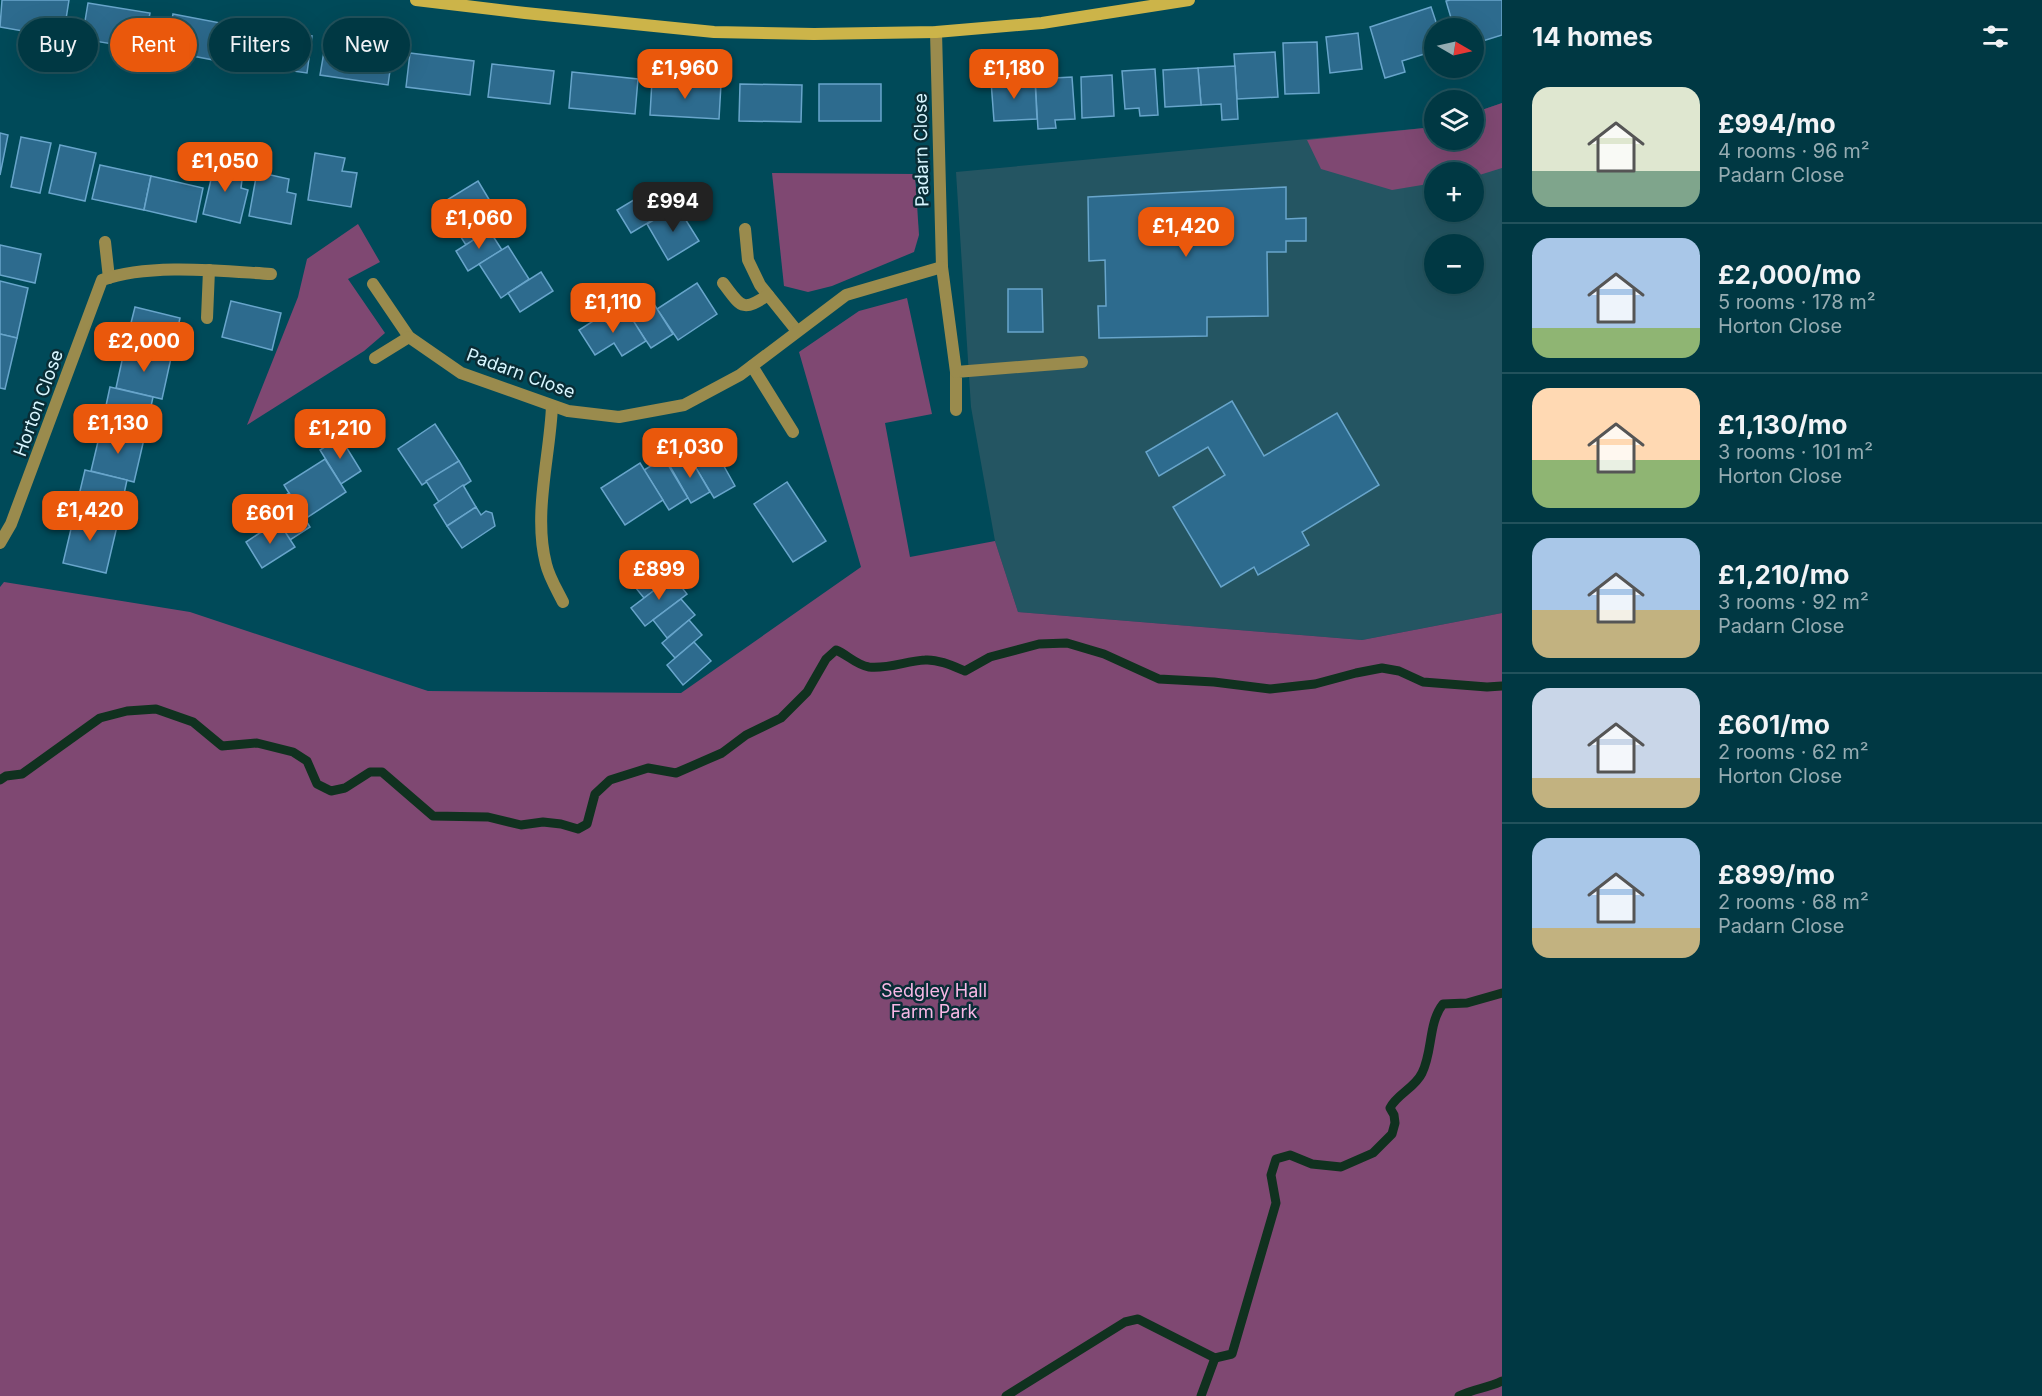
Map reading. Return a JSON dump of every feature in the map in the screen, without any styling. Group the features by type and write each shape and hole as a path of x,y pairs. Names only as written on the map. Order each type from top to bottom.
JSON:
{"street":[{"path":"416,0 525,14 714,32 813,34 936,32 1042,23 1189,0"},
{"name":"Padarn Close","path":"936,32 942,267 956,372 956,410"},
{"path":"745,229 748,260 760,285 797,331"},
{"path":"105,242 109,278 120,274 209,270 271,274"},
{"name":"Padarn Close","path":"373,284 409,337 461,374 568,411 620,417 684,405 741,375 846,295 942,267"},
{"path":"207,318 209,270"},
{"name":"Horton Close","path":"0,543 11,524 102,280 109,278"},
{"path":"723,283 737,301 745,306 752,305 768,295"},
{"path":"375,358 409,337"},
{"path":"956,372 1082,362"},
{"path":"752,366 793,432"},
{"path":"552,406 551,439 540,518 546,564 563,602"}],"shaded area":[{"path":"1502,103 1502,613 1362,640 1018,612 995,541 971,407 956,172 1424,128 1424,150 1484,150 1484,109"}],"green space":[{"path":"1502,103 1502,168 1484,174 1484,162 1424,162 1424,185 1392,190 1321,169 1307,140 1424,128 1424,150 1484,150 1484,109"},
{"path":"772,173 915,174 919,235 914,252 832,286 808,292 784,286"},
{"path":"358,224 380,262 348,279 385,333 364,351 247,425 298,297 307,259"},
{"name":"Sedgley Hall Farm Park","path":"907,298 932,414 885,423 910,557 995,541 1018,612 1362,640 1502,613 1502,1396 0,1396 0,587 4,582 190,612 428,691 681,693 861,567 799,352 859,311"}],"building":[{"path":"2,0 69,0 66,18 18,18 18,30 0,27"},
{"path":"1502,0 1502,35 1484,41 1484,18 1451,18 1446,1"},
{"path":"88,3 150,13 149,18 110,18 110,44 98,42 98,18 86,18"},
{"path":"1431,7 1435,18 1424,18 1424,54 1402,61 1405,72 1385,78 1370,27"},
{"path":"173,14 194,18 172,18"},
{"path":"197,19 209,21 209,59 197,57"},
{"path":"1358,33 1362,69 1330,73 1326,37"},
{"path":"1317,42 1319,93 1285,94 1283,43"},
{"path":"1275,52 1278,97 1237,99 1234,54"},
{"path":"410,53 474,61 470,95 406,87 408,72 410,72"},
{"path":"323,58 323,72 390,72 388,85 320,75"},
{"path":"492,64 554,71 550,104 488,97"},
{"path":"1235,66 1238,119 1222,120 1221,104 1201,105 1198,68"},
{"path":"1198,68 1201,105 1165,107 1163,70"},
{"path":"1155,69 1158,115 1140,116 1139,108 1125,109 1122,71"},
{"path":"572,72 638,79 635,114 569,108"},
{"path":"1112,75 1114,116 1082,118 1081,77"},
{"path":"1072,77 1075,119 1055,120 1056,128 1038,129 1035,79"},
{"path":"1035,79 1037,119 994,121 991,81"},
{"path":"652,80 721,84 719,119 650,115"},
{"path":"740,84 802,85 801,122 739,121"},
{"path":"819,84 881,84 881,121 819,121"},
{"path":"0,133 8,135 0,175"},
{"path":"21,137 51,143 40,193 11,187"},
{"path":"60,145 96,153 85,201 49,193"},
{"path":"315,153 345,158 342,171 357,173 351,207 308,200"},
{"path":"216,158 237,163 234,178 242,180 241,188 248,190 240,223 203,214"},
{"path":"100,165 151,176 144,210 92,199"},
{"path":"257,172 289,179 287,192 296,194 291,224 249,216"},
{"path":"151,176 203,188 196,222 144,210"},
{"path":"478,181 490,201 460,220 447,200"},
{"path":"1286,187 1286,219 1306,218 1306,241 1286,241 1286,252 1267,252 1268,316 1207,317 1207,336 1099,338 1098,306 1106,306 1105,260 1089,261 1088,197"},
{"path":"652,189 666,212 631,233 617,210"},
{"path":"485,205 497,225 466,245 453,225"},
{"path":"677,206 699,241 668,260 647,224"},
{"path":"489,230 502,250 468,271 456,251"},
{"path":"0,245 41,254 35,283 0,275"},
{"path":"508,246 529,279 501,298 479,264"},
{"path":"541,272 553,291 520,312 508,293"},
{"path":"0,281 28,288 17,338 0,334"},
{"path":"697,283 717,314 678,340 657,309"},
{"path":"1008,289 1042,289 1043,332 1008,332"},
{"path":"231,301 281,313 272,350 222,337"},
{"path":"652,301 673,334 651,348 629,315"},
{"path":"135,307 180,318 171,358 125,347"},
{"path":"626,309 646,341 622,356 614,343 595,355 579,330 601,316 606,322"},
{"path":"0,334 17,338 5,389 0,388"},
{"path":"125,347 171,358 162,399 116,388"},
{"path":"110,387 153,397 144,439 101,429"},
{"path":"1232,401 1264,456 1337,413 1379,485 1302,532 1309,545 1258,575 1254,567 1221,587 1173,507 1225,475 1208,447 1159,476 1146,452"},
{"path":"435,424 459,461 422,485 398,449"},
{"path":"101,429 144,439 134,482 91,471"},
{"path":"340,437 361,471 341,484 320,450"},
{"path":"716,452 735,486 714,498 694,465"},
{"path":"689,456 710,492 691,503 670,466"},
{"path":"664,458 688,498 669,510 644,470"},
{"path":"325,459 346,492 305,519 284,485"},
{"path":"459,461 471,481 439,502 426,481"},
{"path":"640,463 663,500 625,525 601,488"},
{"path":"85,470 127,480 118,522 75,512"},
{"path":"787,482 826,541 793,562 754,504"},
{"path":"463,485 476,507 447,526 434,505"},
{"path":"289,493 310,527 290,540 268,506"},
{"path":"476,507 481,515 486,511 492,513 495,526 462,548 447,526"},
{"path":"75,512 118,522 106,573 63,563"},
{"path":"278,521 295,547 262,568 246,542"},
{"path":"655,554 673,576 644,598 627,577"},
{"path":"673,576 687,594 645,626 631,608"},
{"path":"681,599 695,615 667,638 653,620"},
{"path":"689,620 702,635 675,658 662,643"},
{"path":"694,642 711,661 683,685 667,665"}],"waterway":[{"path":"0,780 6,776 22,774 100,718 127,711 156,709 193,722 222,746 257,743 293,752 307,761 317,784 331,791 345,788 370,772 382,772 433,816 488,817 521,825 543,822 578,829 587,824 595,794 610,780 648,768 676,773 722,753 746,735 781,718 807,692 826,659 836,650 869,667 930,660 965,671 990,657 1039,644 1067,643 1104,654 1159,679 1214,682 1270,689 1315,684 1382,668 1399,671 1423,682 1502,686"},
{"path":"1006,1396 1125,1322 1138,1319 1215,1358 1232,1354 1276,1203 1271,1175 1276,1159 1290,1155 1312,1164 1341,1167 1373,1153 1392,1134 1395,1123 1390,1108 1393,1103 1415,1083 1422,1073 1435,1020 1443,1004 1467,1003 1502,993"},
{"path":"1201,1396 1215,1358"},
{"path":"1459,1396 1502,1381"}]}
